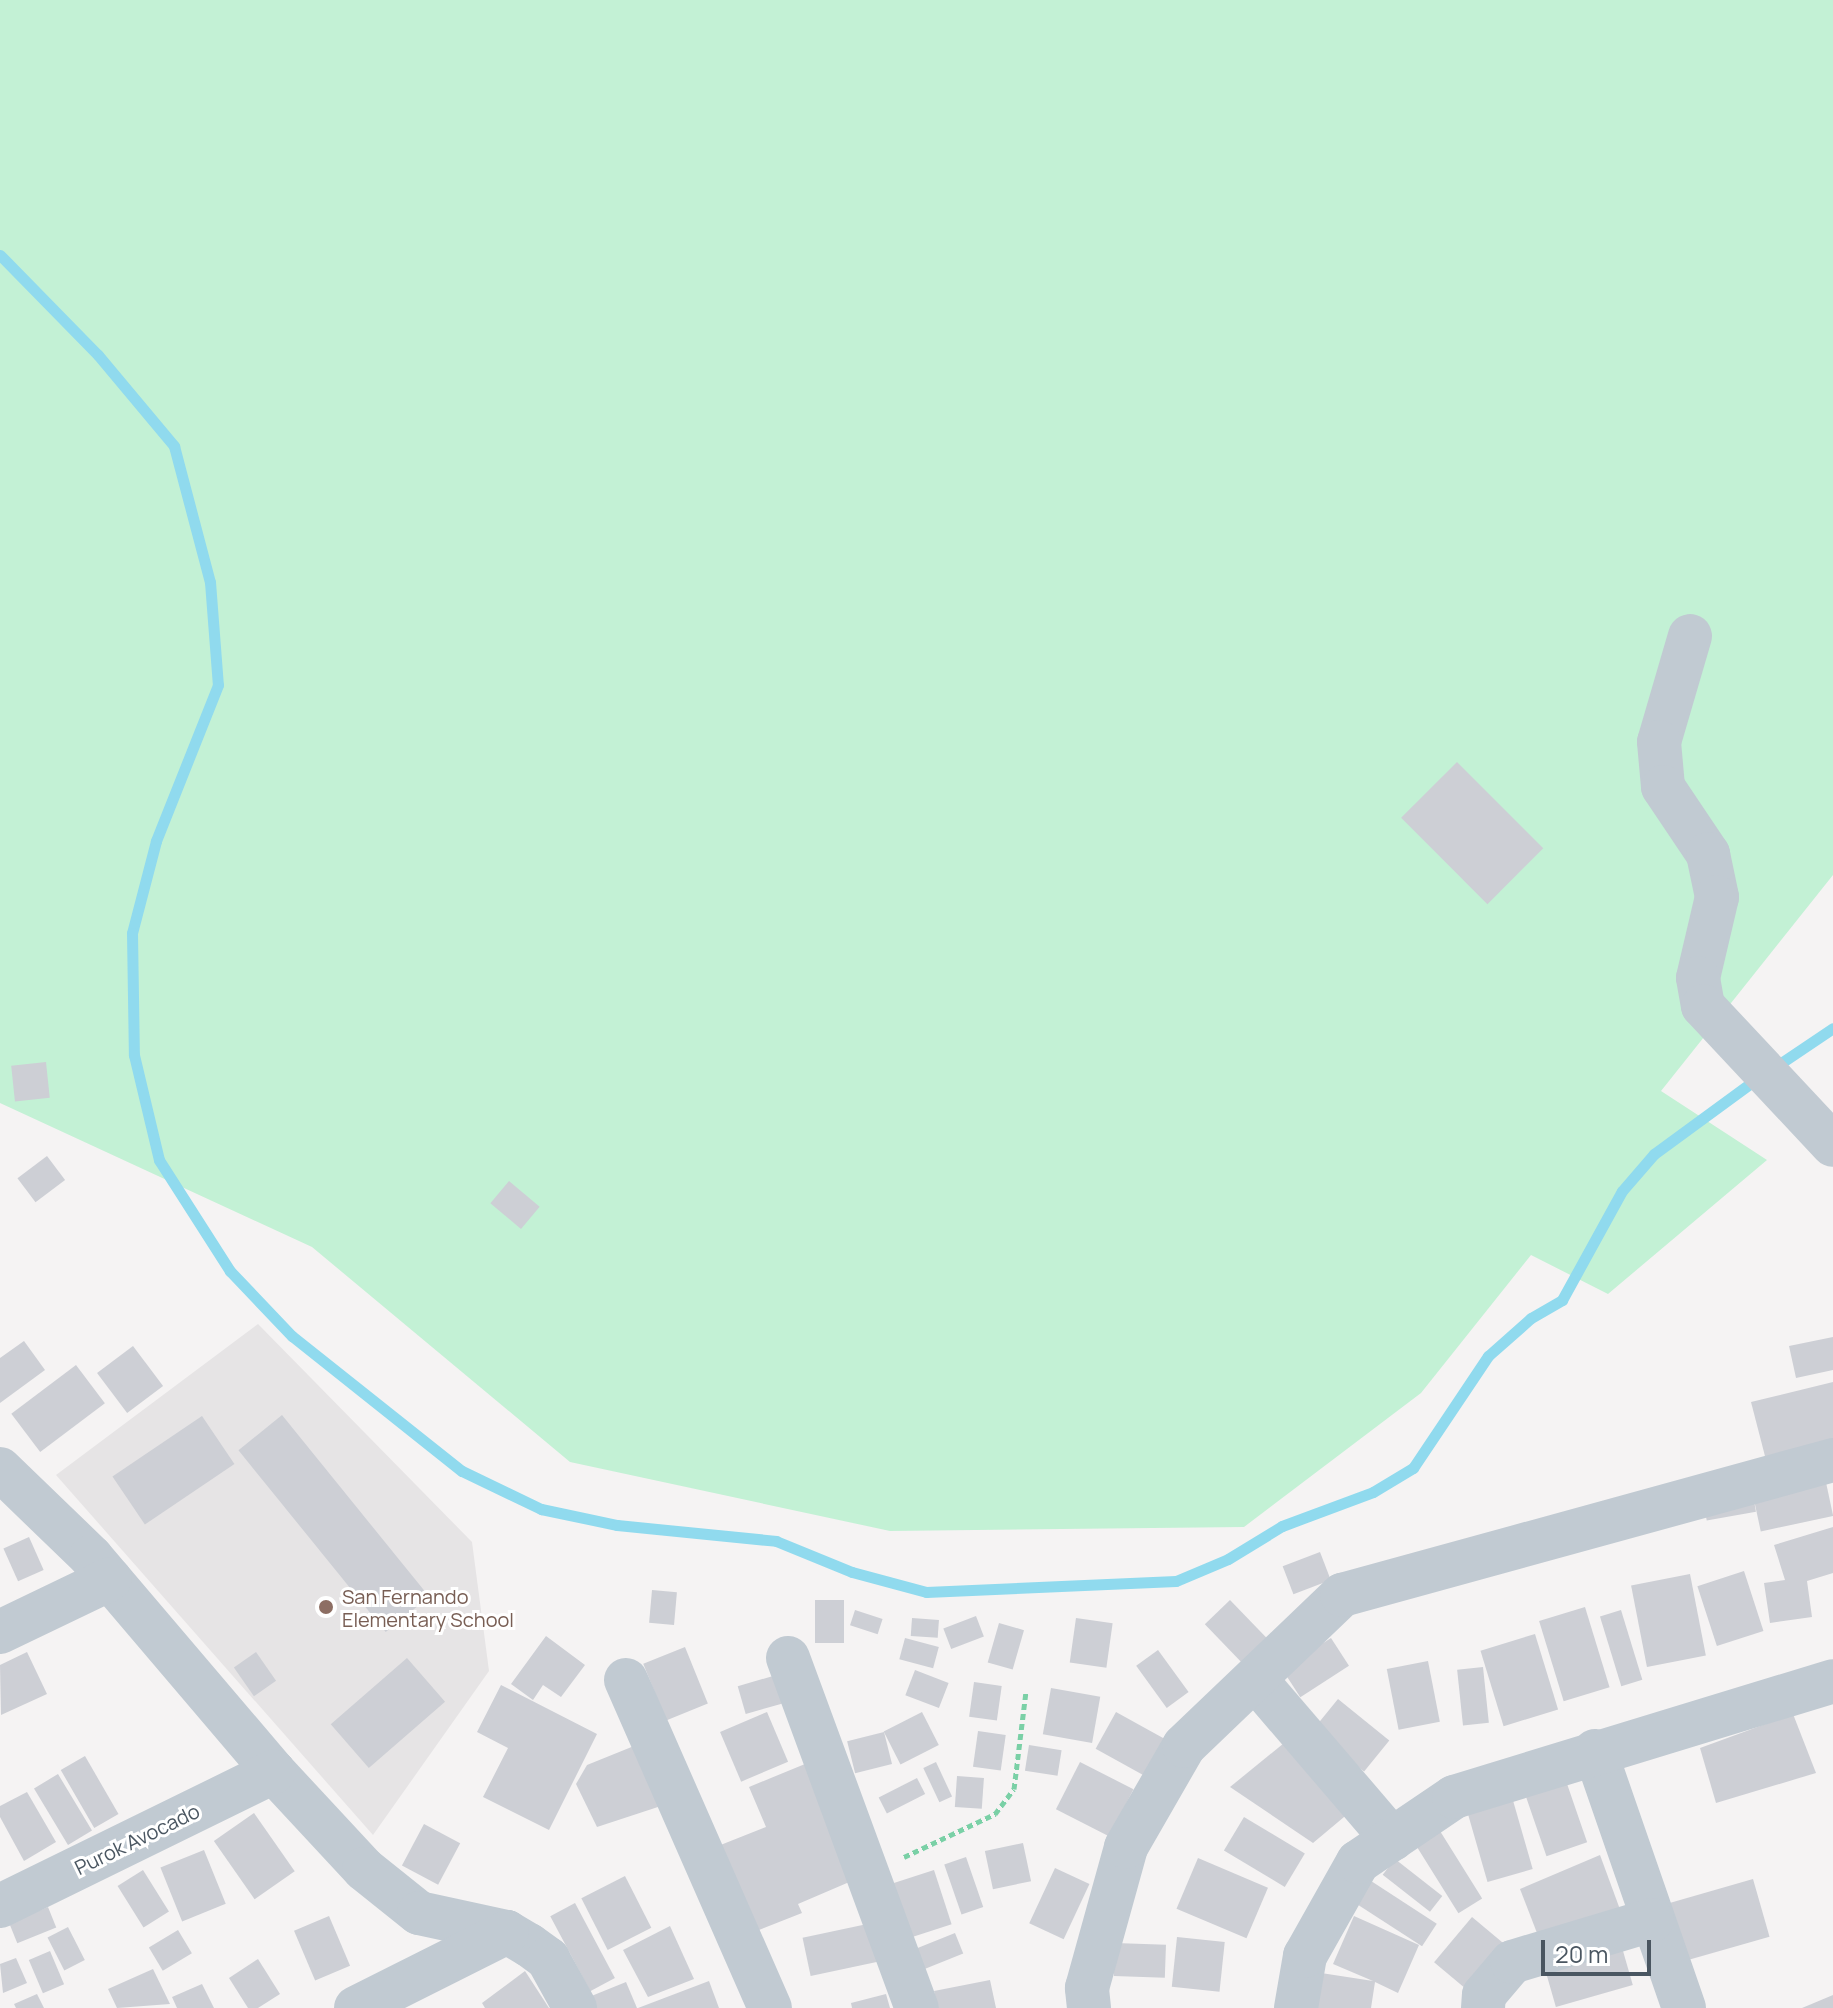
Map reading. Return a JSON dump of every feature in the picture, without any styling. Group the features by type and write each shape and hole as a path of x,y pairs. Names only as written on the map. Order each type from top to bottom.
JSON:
{"street":[{"path":"1690,636 1659,742 1663,787 1708,854 1717,897 1698,978 1703,1006 1833,1145"},
{"path":"1089,2008 1087,1988 1126,1847 1184,1746 1342,1595 1833,1460"},
{"path":"0,1469 110,1579 274,1772 364,1869 419,1913 507,1932 548,1959 575,2008"},
{"path":"0,1632 110,1579"},
{"path":"788,1658 871,1872 917,2008"},
{"path":"1255,1679 1392,1839"},
{"path":"626,1680 770,2008"},
{"path":"1296,2008 1305,1956 1358,1862 1454,1797 1595,1751 1833,1681"},
{"path":"1595,1751 1684,2008"},
{"name":"Purok Avocado","path":"0,1906 274,1772"},
{"path":"1483,2008 1484,1995 1512,1962 1652,1920"},
{"path":"356,2008 507,1932"}],"path":[{"path":"871,1872 995,1814 1014,1789 1026,1691"}],"shaded area":[{"name":"San Fernando Elementary School","path":"258,1324 472,1542 489,1671 373,1835 56,1475"}],"green space":[{"path":"0,0 1833,0 1833,875 1661,1091 1767,1160 1608,1294 1531,1255 1421,1393 1244,1527 890,1531 570,1462 312,1247 0,1103"}],"building":[{"path":"1457,762 1543,848 1487,904 1401,818"},
{"path":"46,1062 50,1098 15,1101 11,1066"},
{"path":"47,1156 65,1180 36,1202 17,1178"},
{"path":"509,1181 540,1207 521,1229 490,1203"},
{"path":"1833,1337 1833,1370 1796,1378 1789,1346"},
{"path":"24,1341 45,1370 0,1403 0,1358"},
{"path":"133,1346 163,1386 127,1413 97,1373"},
{"path":"76,1365 105,1403 40,1452 11,1414"},
{"path":"1833,1382 1833,1444 1766,1460 1751,1402"},
{"path":"282,1415 429,1597 386,1632 238,1450"},
{"path":"202,1416 234,1464 145,1524 112,1476"},
{"path":"1824,1473 1833,1516 1761,1531 1752,1488"},
{"path":"1753,1495 1756,1512 1707,1520 1704,1504"},
{"path":"1833,1527 1833,1573 1807,1581 1812,1617 1770,1623 1764,1583 1785,1580 1774,1545"},
{"path":"29,1537 44,1570 18,1581 3,1548"},
{"path":"1320,1552 1331,1580 1293,1594 1283,1566"},
{"path":"1744,1571 1763,1631 1717,1646 1697,1586"},
{"path":"1690,1574 1706,1655 1647,1667 1631,1585"},
{"path":"652,1590 677,1592 674,1625 649,1623"},
{"path":"815,1600 844,1600 844,1643 815,1643"},
{"path":"1230,1600 1272,1644 1247,1668 1205,1624"},
{"path":"1585,1607 1610,1687 1564,1701 1539,1621"},
{"path":"855,1610 883,1619 878,1634 850,1625"},
{"path":"1621,1610 1642,1680 1621,1686 1600,1616"},
{"path":"976,1616 984,1637 951,1649 943,1629"},
{"path":"912,1618 939,1620 938,1638 911,1636"},
{"path":"1076,1618 1113,1623 1106,1668 1070,1663"},
{"path":"999,1623 1024,1630 1013,1670 988,1662"},
{"path":"1535,1634 1558,1710 1504,1726 1480,1651"},
{"path":"546,1636 585,1665 561,1697 543,1685 533,1700 511,1684"},
{"path":"905,1638 939,1647 933,1668 899,1659"},
{"path":"1331,1638 1349,1666 1300,1697 1282,1670"},
{"path":"685,1647 708,1704 666,1720 643,1664"},
{"path":"1158,1650 1189,1692 1167,1708 1136,1666"},
{"path":"27,1652 47,1694 1,1715 0,1665"},
{"path":"256,1652 276,1681 254,1696 234,1667"},
{"path":"407,1658 445,1702 369,1768 331,1724"},
{"path":"1428,1661 1440,1722 1399,1730 1387,1669"},
{"path":"1483,1667 1489,1723 1463,1725 1457,1670"},
{"path":"915,1670 949,1683 939,1708 905,1695"},
{"path":"780,1674 788,1702 746,1714 738,1686"},
{"path":"974,1682 1002,1686 997,1721 969,1717"},
{"path":"501,1685 597,1734 549,1830 483,1797 508,1748 477,1732"},
{"path":"1051,1688 1100,1697 1092,1743 1043,1734"},
{"path":"1338,1699 1389,1741 1364,1772 1313,1730"},
{"path":"767,1712 788,1762 741,1782 720,1732"},
{"path":"922,1712 939,1745 900,1764 884,1732"},
{"path":"1116,1712 1168,1741 1148,1778 1096,1749"},
{"path":"1793,1714 1816,1773 1716,1803 1700,1748"},
{"path":"978,1731 1006,1735 1001,1771 973,1767"},
{"path":"884,1732 892,1764 855,1773 847,1741"},
{"path":"1289,1739 1350,1812 1313,1843 1230,1787"},
{"path":"1029,1745 1062,1750 1058,1776 1025,1771"},
{"path":"634,1746 661,1806 597,1827 576,1784 587,1765"},
{"path":"85,1756 118,1814 94,1828 61,1770"},
{"path":"936,1762 952,1796 939,1802 923,1768"},
{"path":"1080,1762 1133,1789 1109,1836 1056,1809"},
{"path":"805,1764 854,1880 798,1904 802,1913 754,1932 718,1846 766,1827 749,1787"},
{"path":"58,1774 92,1831 68,1845 34,1788"},
{"path":"957,1776 984,1778 982,1809 955,1807"},
{"path":"917,1778 925,1794 887,1814 879,1798"},
{"path":"1565,1778 1587,1842 1546,1856 1524,1792"},
{"path":"27,1792 56,1842 24,1861 0,1817 0,1806"},
{"path":"1512,1797 1533,1869 1487,1882 1467,1810"},
{"path":"254,1813 295,1871 255,1899 214,1841"},
{"path":"1244,1817 1305,1854 1285,1887 1224,1850"},
{"path":"1435,1823 1482,1898 1458,1913 1411,1838"},
{"path":"424,1824 460,1843 438,1885 402,1865"},
{"path":"1023,1843 1031,1881 993,1889 985,1851"},
{"path":"204,1850 226,1904 182,1921 160,1868"},
{"path":"1600,1855 1625,1923 1542,1946 1520,1889"},
{"path":"966,1857 983,1907 962,1915 944,1864"},
{"path":"1198,1858 1268,1888 1246,1938 1177,1909"},
{"path":"1395,1859 1442,1896 1430,1912 1383,1875"},
{"path":"1055,1868 1089,1884 1064,1939 1029,1923"},
{"path":"143,1870 169,1912 144,1927 118,1886"},
{"path":"934,1870 952,1924 907,1939 889,1885"},
{"path":"625,1876 651,1928 608,1950 581,1898"},
{"path":"1368,1879 1437,1924 1422,1946 1353,1902"},
{"path":"1753,1879 1770,1937 1680,1962 1664,1905"},
{"path":"575,1903 615,1978 590,1991 550,1916"},
{"path":"48,1907 56,1927 17,1943 9,1923"},
{"path":"329,1916 350,1966 315,1981 294,1931"},
{"path":"1354,1916 1419,1945 1398,1993 1375,1982 1371,2008 1315,2008 1321,1973 1373,1981 1333,1964"},
{"path":"1472,1917 1509,1948 1471,1993 1434,1962"},
{"path":"872,1923 880,1961 811,1976 803,1938"},
{"path":"670,1926 694,1979 648,1997 623,1950"},
{"path":"68,1927 85,1960 64,1970 48,1937"},
{"path":"178,1930 192,1953 163,1971 149,1948"},
{"path":"955,1933 963,1953 922,1970 913,1950"},
{"path":"1177,1937 1225,1942 1220,1992 1172,1987"},
{"path":"1619,1937 1633,1985 1556,2007 1542,1959"},
{"path":"1115,1943 1166,1945 1165,1978 1114,1976"},
{"path":"50,1951 64,1984 43,1993 29,1960"},
{"path":"16,1958 27,1983 3,1993 0,1964"},
{"path":"258,1959 280,1994 258,2008 248,2008 229,1978"},
{"path":"153,1969 170,2004 117,2008 108,1989"},
{"path":"525,1971 549,2008 485,2008 482,2003"},
{"path":"990,1980 996,2008 938,2008 934,1991"},
{"path":"709,1981 719,2008 638,2008"},
{"path":"626,1982 637,2008 594,2008 589,1997"},
{"path":"202,1984 214,2008 177,2008 172,1997"},
{"path":"37,1994 44,2008 16,2008 14,2004"},
{"path":"886,1994 890,2008 852,2008 851,2003"},
{"path":"1833,1995 1833,2008 1802,2008"}],"waterway":[{"path":"0,255 98,355 174,446 210,582 218,685 156,841 132,933 134,1055 159,1160 230,1271 292,1336 462,1471 541,1509 617,1525 776,1541 852,1572 926,1592 1176,1581 1228,1559 1282,1526 1373,1492 1413,1468 1488,1356 1531,1318 1562,1300 1622,1191 1654,1154 1758,1078"},
{"path":"1772,1069 1833,1028"}],"place":[{"name":"San Fernando Elementary School","path":"326,1607"}]}
